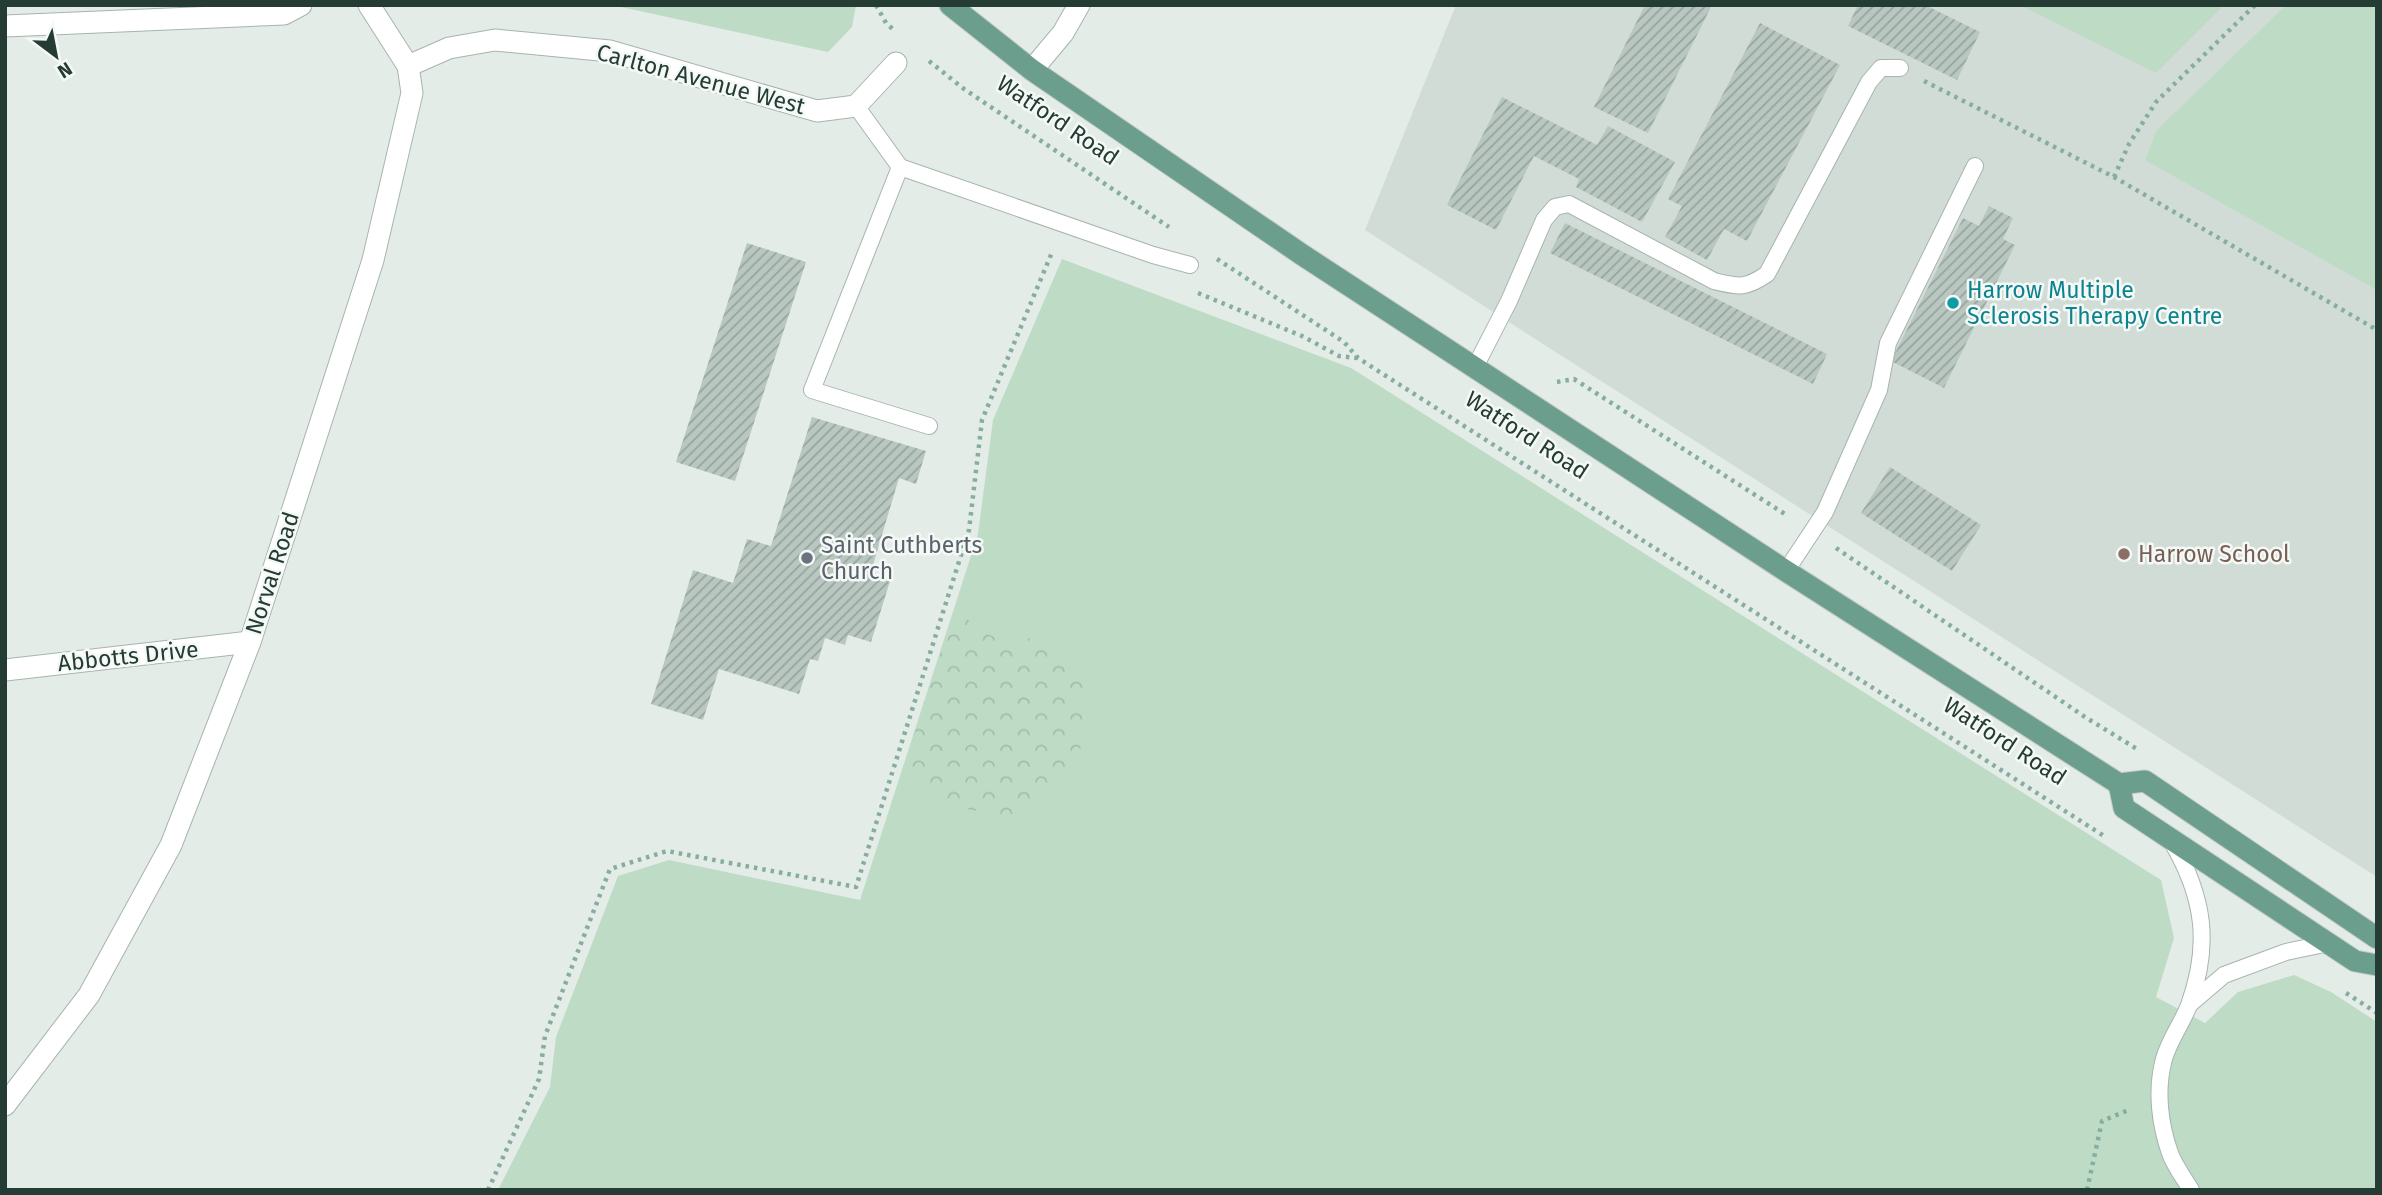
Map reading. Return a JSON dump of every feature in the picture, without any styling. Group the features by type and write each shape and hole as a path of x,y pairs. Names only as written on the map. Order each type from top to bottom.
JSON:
{"main road":[{"name":"Watford Road","path":"950,5 1031,70 1301,254 1786,571 2119,784 2145,781 2377,938"},
{"path":"2119,784 2124,808 2355,961 2377,965"}],"street":[{"path":"5,26 284,14 301,5"},
{"name":"Norval Road","path":"5,1105 89,995 171,845 250,642 373,260 412,93 408,66 369,5"},
{"path":"1031,70 1063,33 1079,5"},
{"name":"Carlton Avenue West","path":"408,66 449,48 495,40 610,51 817,111 856,106"},
{"path":"856,106 896,63"},
{"name":"Abbotts Drive","path":"5,670 250,642"}],"lane":[{"path":"1475,367 1509,301 1544,220 1555,207 1569,204 1714,281 1739,287 1757,281 1767,274 1869,82 1881,68 1900,68"},
{"path":"856,106 900,167 1153,255 1190,265"},
{"path":"1786,571 1825,512 1879,390 1888,344 1975,166"},
{"path":"900,167 812,390 929,426"},
{"path":"2170,840 2187,868 2195,889 2203,936 2199,972 2189,1005 2163,1062 2160,1108 2170,1154 2191,1190"},
{"path":"2189,1005 2224,975 2286,952 2329,943"}],"path":[{"path":"876,5 886,23 903,38"},
{"path":"2114,177 2129,144 2156,102 2255,5"},
{"name":"Watford Road","path":"926,59 964,89 1181,235"},
{"path":"1900,68 2114,177 2377,330"},
{"path":"488,1190 539,1079 545,1036 610,869 667,851 856,887 969,530 982,420 1064,223"},
{"path":"1153,255 1176,283 1301,336 1339,356 1358,358"},
{"name":"Watford Road","path":"1215,258 1344,342 1358,358 2114,842"},
{"path":"1574,379 1813,532 2085,717 2142,752"},
{"path":"2087,1190 2102,1121 2127,1110 2160,1108"}],"shaded area":[{"name":"Harrow School","path":"1456,5 2377,5 2377,877 1365,230"}],"green space":[{"path":"612,5 856,5 852,27 828,52"},
{"path":"2020,5 2224,5 2156,73"},
{"path":"2286,5 2377,5 2377,290 2145,160 2157,130"},
{"path":"1062,259 1351,368 2161,880 2174,938 2156,997 2205,1023 2238,992 2294,975 2331,992 2377,1022 2377,1190 498,1190 550,1087 556,1037 618,876 669,860 860,900 978,534 993,420"},
{"path":"955,609 983,632 1012,645 1035,636 1058,646 1085,676 1080,754 1061,786 1043,793 1022,818 967,809 939,801 915,786 902,772"}],"building":[{"path":"1645,5 1712,5 1648,133 1594,107"},
{"path":"1858,5 1925,5 1980,32 1957,80 1848,26"},
{"path":"1760,23 1840,65 1747,241 1724,229 1707,260 1665,237 1682,206 1668,199"},
{"path":"1502,97 1597,145 1608,126 1675,162 1642,222 1576,187 1579,179 1534,156 1496,230 1447,205"},
{"name":"Harrow Multiple Sclerosis Therapy Centre","path":"1989,206 2013,218 2003,239 2015,245 1944,388 1891,361 1963,218 1979,226"},
{"path":"1565,223 1827,354 1813,384 1550,253"},
{"path":"747,243 806,262 735,481 676,462"},
{"name":"Saint Cuthberts Church","path":"812,417 926,451 916,484 899,478 870,575 890,581 871,642 848,635 845,645 825,638 818,661 810,659 799,694 719,669 703,720 651,704 693,570 733,583 747,539 771,546"},
{"path":"1890,467 1981,525 1952,571 1861,513"}],"place":[{"name":"Harrow Multiple Sclerosis Therapy Centre","path":"1953,303"},
{"name":"Harrow School","path":"2124,554"},
{"name":"Saint Cuthberts Church","path":"807,558"}]}
